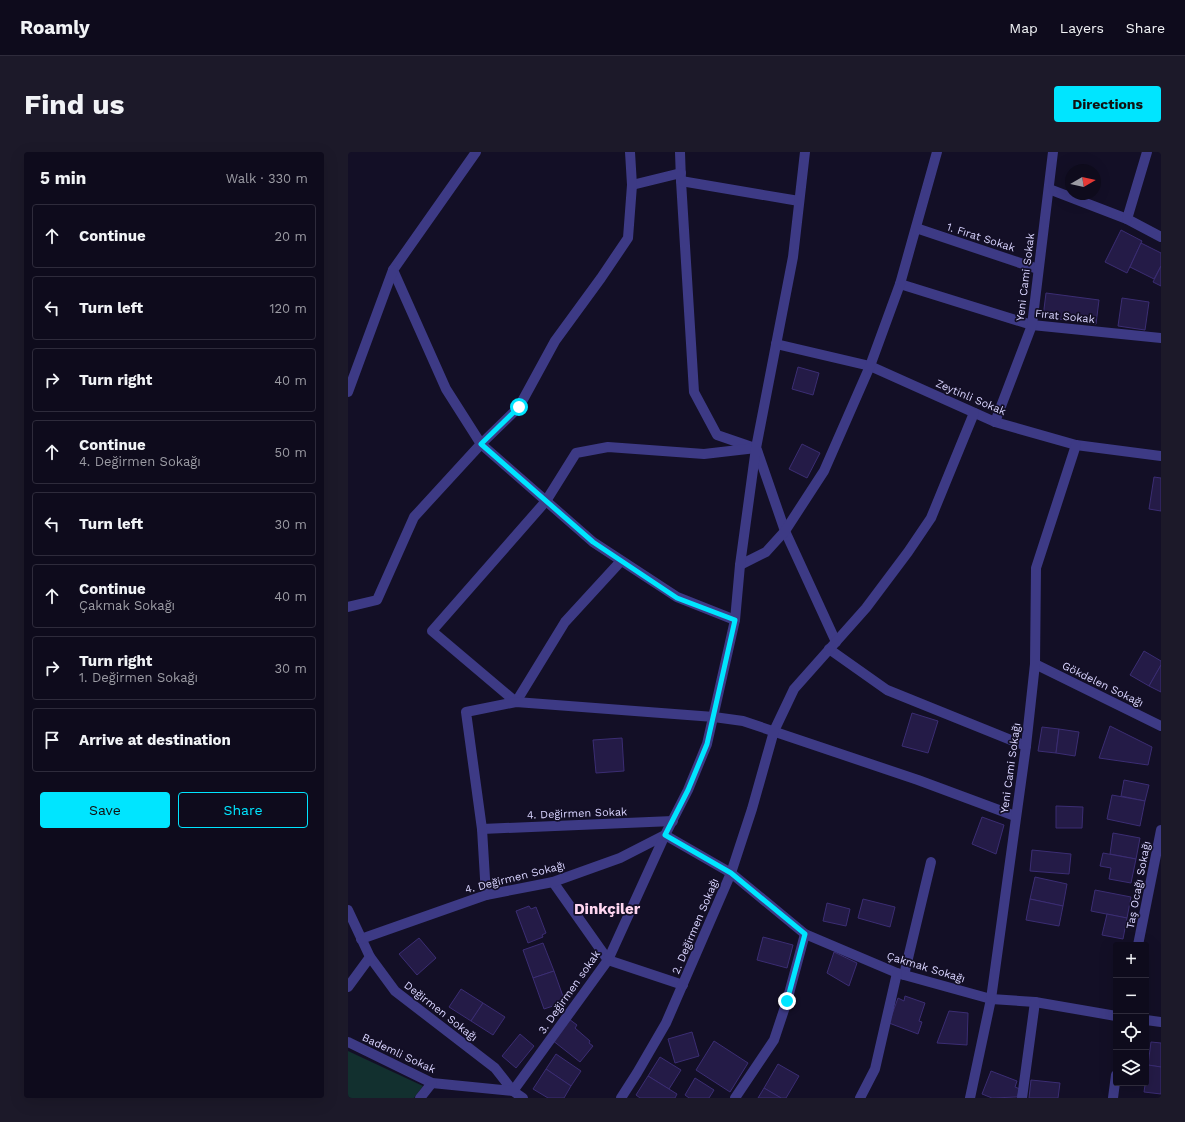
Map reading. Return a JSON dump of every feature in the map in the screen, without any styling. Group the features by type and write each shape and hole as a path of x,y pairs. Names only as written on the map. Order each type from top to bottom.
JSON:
{"street":[{"path":"348,392 392,270 476,152"},
{"path":"348,607 377,600 414,517 481,444 519,407 555,341 628,238 632,185 630,152"},
{"path":"680,152 694,392 717,435 756,448"},
{"path":"665,835 688,790 707,744 735,620 740,565 756,448 793,257 805,152"},
{"path":"740,565 766,552 785,531 824,470 870,366 900,284 937,152"},
{"name":"Yeni Cami Sokak","path":"995,422 1032,325 1053,152"},
{"path":"1127,218 1147,152"},
{"path":"632,185 681,177 800,201"},
{"path":"1049,188 1127,218 1161,237"},
{"name":"1. Fırat Sokak","path":"916,228 1038,269"},
{"path":"392,270 446,389 481,444 593,542 677,598 735,620"},
{"name":"Fırat Sokak","path":"900,284 1032,325 1161,338"},
{"name":"Zeytinli Sokak","path":"776,344 870,366 995,422 1076,445 1161,456"},
{"name":"2. Değirmen Sokağı","path":"621,1098 666,1023 731,873 752,808 774,731 794,690 871,602 931,518 974,413"},
{"name":"Yeni Cami Sokağı","path":"970,1098 991,998 1015,816 1026,746 1035,664 1036,568 1076,445"},
{"path":"516,702 432,631 546,501 576,453 608,447 704,454 756,448"},
{"path":"756,448 785,531 832,645 887,690 1026,746"},
{"path":"516,702 566,622 621,561"},
{"name":"Gökdelen Sokağı","path":"1035,664 1161,726"},
{"path":"486,895 482,829 466,712 516,702 714,717 743,721 918,780 1015,816"},
{"name":"4. Değirmen Sokak","path":"482,829 673,821"},
{"name":"Taş Ocağı Sokağı","path":"1139,942 1161,830"},
{"name":"Çakmak Sokağı","path":"665,835 731,873 805,934 901,974 991,998 1035,1002 1113,1015"},
{"name":"4. Değirmen Sokağı","path":"361,939 486,895 553,882 620,858 665,835"},
{"name":"3. Değirmen sokak","path":"513,1091 608,960 665,835"},
{"path":"860,1098 875,1069 932,862"},
{"path":"553,882 608,960 683,985"},
{"name":"Değirmen Sokağı","path":"348,910 370,957 394,991 495,1068 513,1091 523,1098"},
{"path":"735,1098 774,1040 787,1001 805,934"},
{"path":"348,987 370,957"},
{"path":"1022,1098 1035,1002"},
{"path":"1149,1020 1161,1022"},
{"name":"Bademli Sokak","path":"348,1042 432,1083 513,1091"},
{"path":"420,1098 432,1083"},
{"path":"1113,1098 1115,1086"}],"green space":[{"path":"348,1051 423,1086 414,1098 348,1098"}],"building":[{"path":"1121,230 1142,241 1127,273 1105,262"},
{"path":"1141,243 1161,253 1161,266 1154,279 1130,267"},
{"path":"1161,266 1161,286 1153,282"},
{"path":"1046,293 1099,300 1096,324 1043,317"},
{"path":"1122,298 1149,302 1145,330 1118,326"},
{"path":"798,367 819,373 813,395 792,389"},
{"path":"802,444 820,453 807,478 789,469"},
{"path":"1154,477 1161,478 1161,511 1149,509"},
{"path":"1144,651 1161,661 1161,665 1149,686 1130,675"},
{"path":"1161,665 1161,692 1149,686"},
{"path":"912,713 938,721 928,753 902,746"},
{"path":"1110,726 1152,747 1148,765 1099,758"},
{"path":"1042,727 1059,729 1056,753 1038,751"},
{"path":"1059,729 1079,732 1075,756 1056,753"},
{"path":"622,738 624,771 596,773 593,740"},
{"path":"1124,780 1149,785 1145,801 1121,796"},
{"path":"1112,795 1145,801 1140,826 1107,819"},
{"path":"1056,806 1083,807 1082,828 1056,828"},
{"path":"982,817 1004,825 996,854 972,844"},
{"path":"1113,833 1140,838 1136,859 1110,854"},
{"path":"1032,850 1071,854 1069,874 1030,871"},
{"path":"1103,853 1136,859 1131,883 1109,879 1111,868 1100,866"},
{"path":"1035,877 1067,884 1063,906 1030,899"},
{"path":"1095,890 1131,897 1127,918 1091,911"},
{"path":"863,899 895,907 890,927 858,918"},
{"path":"1030,899 1063,906 1059,926 1026,920"},
{"path":"827,903 850,909 846,926 823,921"},
{"path":"529,906 531,909 536,907 546,933 542,935 543,937 528,943 516,911"},
{"path":"1107,914 1127,918 1123,939 1102,935"},
{"path":"763,937 793,945 787,968 757,960"},
{"path":"419,938 436,958 417,975 399,954"},
{"path":"543,943 554,971 533,978 523,950"},
{"path":"834,952 857,963 849,986 827,973"},
{"path":"554,971 565,1002 544,1009 533,978"},
{"path":"461,989 483,1003 471,1021 449,1007"},
{"path":"905,996 925,1003 919,1021 922,1022 918,1034 889,1023 898,998 904,1001"},
{"path":"483,1003 505,1017 493,1035 471,1021"},
{"path":"949,1011 968,1013 967,1045 937,1043"},
{"path":"569,1019 577,1025 575,1028 590,1041 589,1043 593,1046 580,1062 552,1040"},
{"path":"692,1032 699,1056 675,1063 668,1039"},
{"path":"520,1034 534,1046 516,1068 502,1056"},
{"path":"714,1041 748,1063 730,1092 696,1070"},
{"path":"1151,1042 1161,1043 1161,1067 1149,1065"},
{"path":"556,1054 581,1071 571,1086 546,1069"},
{"path":"660,1057 681,1070 669,1089 648,1076"},
{"path":"778,1064 799,1076 786,1098 781,1098 764,1088"},
{"path":"1149,1065 1161,1067 1161,1094 1144,1092 1145,1086 1149,1086"},
{"path":"546,1069 571,1086 564,1098 548,1098 533,1089"},
{"path":"991,1071 1017,1081 1015,1087 1020,1089 1017,1097 992,1098 982,1094"},
{"path":"648,1076 677,1094 675,1098 640,1098 636,1095"},
{"path":"695,1078 714,1090 709,1098 689,1098 685,1095"},
{"path":"1031,1080 1060,1083 1058,1098 1029,1098"},
{"path":"764,1088 781,1098 758,1098"}],"district":[{"name":"Dinkçiler","path":"607,909"}],"route":[{"path":"519,407 481,444 593,542 677,598 735,620 707,744 688,790 665,835 731,873 805,934 787,1001"}]}
